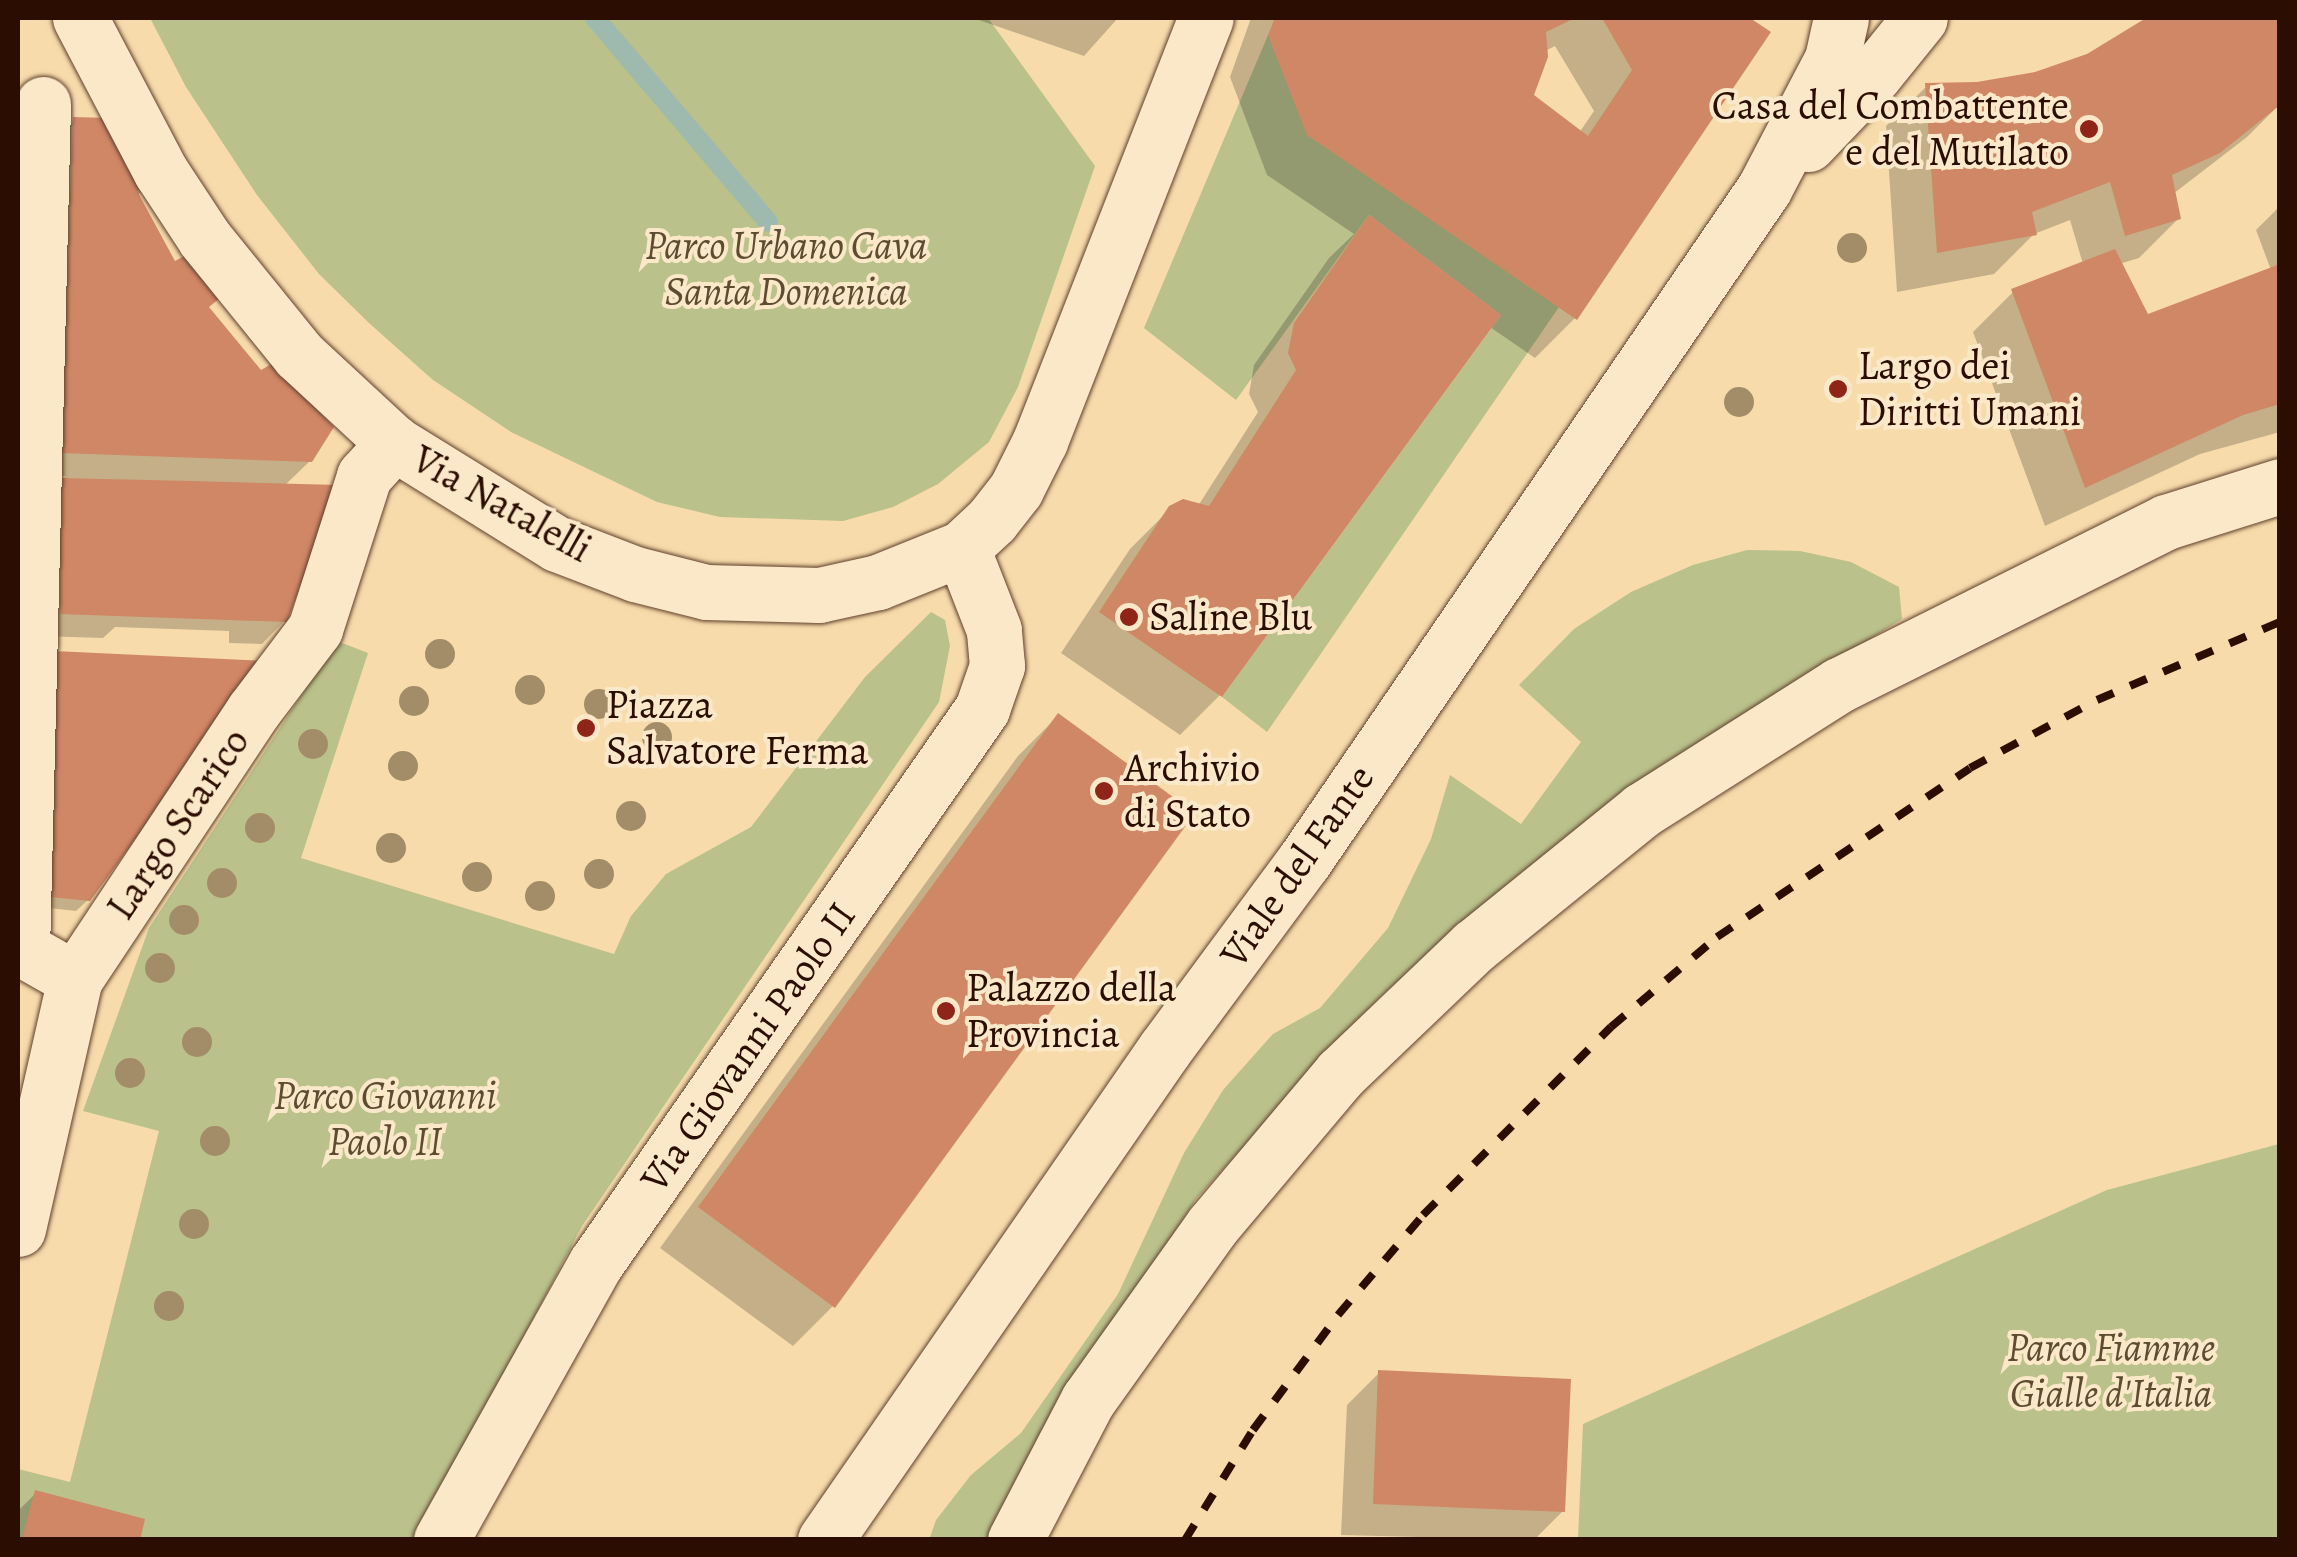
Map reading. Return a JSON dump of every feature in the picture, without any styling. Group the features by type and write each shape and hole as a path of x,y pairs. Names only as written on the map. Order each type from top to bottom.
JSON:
{"street":[{"name":"Via Natalelli","path":"80,18 161,172 205,239 299,355 394,443 557,544 635,574 706,592 819,596 878,582 962,548 992,520 1016,488 1040,441 1206,18"},
{"path":"1764,189 1832,59 1841,18"},
{"path":"1764,189 1874,75 1920,18"},
{"path":"43,104 22,949 75,979"},
{"name":"Viale del Fante","path":"825,1540 1164,1050 1304,861 1764,189"},
{"name":"Largo Scarico","path":"18,1229 75,979 253,711 315,629 364,476 394,443"},
{"path":"1015,1540 1088,1400 1212,1226 1341,1073 1474,946 1642,810 1839,685 2166,522 2280,486"},
{"name":"Via Giovanni Paolo II","path":"441,1540 596,1263 982,710 997,666 994,630 984,595 962,548"}],"green space":[{"name":"Parco Urbano Cava Santa Domenica","path":"150,18 988,18 1095,166 1018,387 989,442 938,484 893,507 843,521 720,517 657,502 511,432 433,380 319,274 257,195 186,87"},
{"path":"1268,35 1559,307 1267,732 1222,697 1501,315 1369,215 1236,400 1144,328"},
{"path":"1747,550 1800,551 1851,562 1899,587 1902,619 1666,766 1524,871 1379,998 1196,1199 1109,1336 992,1539 929,1540 936,1520 971,1475 1021,1433 1118,1294 1184,1153 1223,1090 1273,1034 1320,1008 1388,928 1431,839 1450,775 1521,824 1581,742 1519,685 1574,629 1631,592 1693,565"},
{"name":"Parco Giovanni Paolo II","path":"931,612 945,620 950,646 939,702 582,1226 417,1539 18,1539 18,1469 70,1482 159,1131 83,1111 149,928 337,641 368,653 301,858 614,954 631,916 666,874 751,827 865,677"},
{"name":"Parco Fiamme Gialle d'Italia","path":"2279,1144 2279,1539 1578,1539 1583,1424 2107,1190"}],"building":[{"path":"1275,18 1575,18 1546,32 1548,57 1534,95 1588,136 1632,70 1602,18 1750,18 1771,32 1577,320 1307,135 1268,35"},
{"name":"Casa del Combattente e del Mutilato","path":"2146,18 2280,18 2280,105 2220,153 2172,175 2181,219 2125,236 2110,182 2032,212 2037,235 1937,253 1925,83 1977,82 2035,72 2087,54"},
{"path":"73,117 109,118 151,185 137,191 175,261 190,253 220,298 209,307 261,370 273,363 334,427 312,462 61,453"},
{"path":"1369,215 1501,315 1222,697 1099,612 1169,506 1183,499 1209,506 1296,370 1288,353 1294,323"},
{"path":"2115,249 2148,314 2280,264 2280,404 2243,415 2085,488 2011,289"},
{"path":"60,478 338,485 287,622 60,614"},
{"path":"54,651 266,661 90,901 50,897"},
{"name":"Palazzo della Provincia","path":"1058,713 1195,813 835,1308 698,1207"},
{"path":"1378,1370 1571,1379 1565,1512 1373,1504"},
{"path":"35,1490 145,1519 140,1540 22,1540"}],"waterway":[{"path":"595,18 768,222"}],"railway":[{"path":"1185,1540 1253,1430 1338,1315 1423,1215 1611,1027 1717,937 1970,768 2097,700 2280,622"}],"place":[{"name":"Casa del Combattente e del Mutilato","path":"2089,129"},
{"name":"Largo dei Diritti Umani","path":"1838,389"},
{"name":"Saline Blu","path":"1129,617"},
{"name":"Piazza Salvatore Ferma","path":"586,728"},
{"name":"Archivio di Stato","path":"1104,791"},
{"name":"Palazzo della Provincia","path":"946,1011"}]}
